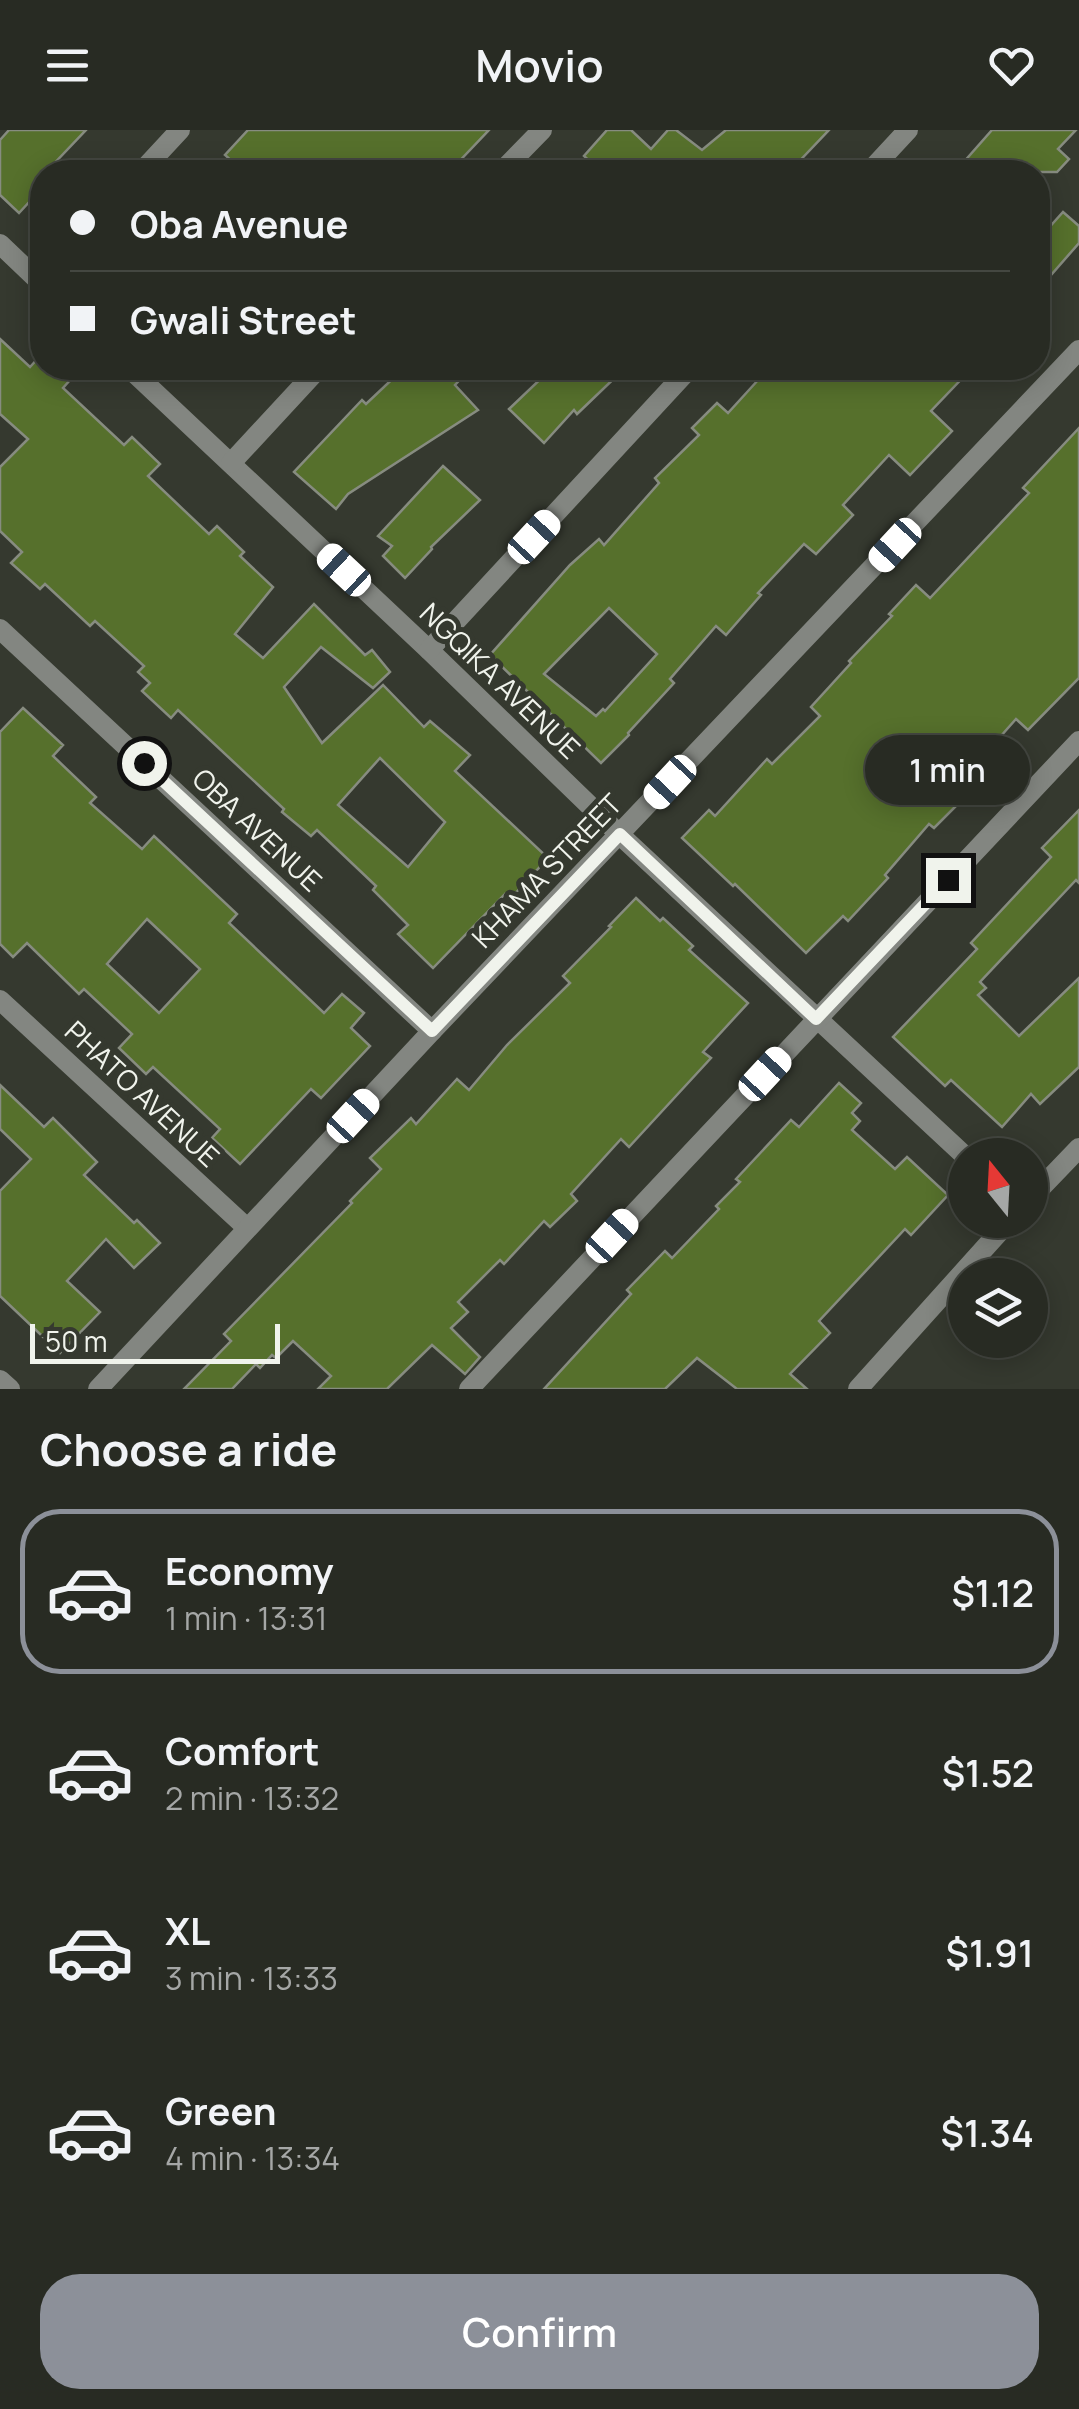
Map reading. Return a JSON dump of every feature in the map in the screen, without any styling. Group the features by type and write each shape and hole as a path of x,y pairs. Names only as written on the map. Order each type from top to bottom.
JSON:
{"street":[{"path":"152,160 180,130"},
{"path":"513,160 542,130"},
{"path":"881,160 908,130"},
{"path":"0,244 30,271"},
{"name":"KHAMA STREET","path":"98,1389 1079,350"},
{"name":"NGQIKA AVENUE","path":"143,380 948,1140"},
{"path":"230,463 308,380"},
{"path":"429,650 679,380"},
{"name":"OBA AVENUE","path":"0,629 432,1031"},
{"path":"469,1389 1079,740"},
{"name":"PHATO AVENUE","path":"0,1000 246,1228"},
{"path":"1048,1180 1079,1148"},
{"path":"858,1389 994,1238"},
{"path":"0,1380 10,1389"}],"building":[{"path":"9,130 86,130 57,160 30,160 30,201 19,213 0,195 0,140"},
{"path":"248,130 489,130 460,160 231,160 225,155"},
{"path":"607,130 631,130 651,149 668,130 676,130 702,150 726,130 829,130 800,160 588,160 584,156"},
{"path":"992,130 1076,130 1058,149 1069,159 1057,172 1050,172 1050,160 966,160"},
{"path":"1063,212 1079,226 1079,243 1050,276 1050,227"},
{"path":"0,339 30,367 30,380 70,380 63,388 124,445 132,437 160,464 148,476 209,534 217,526 244,552 240,556 273,587 235,634 263,658 314,604 365,655 372,650 390,672 373,688 321,647 284,687 322,743 383,685 424,727 430,721 470,755 455,771 548,858 510,899 505,894 433,968 398,934 408,925 373,890 376,886 317,830 311,836 282,812 284,809 178,710 171,718 142,691 150,683 138,672 144,666 95,621 90,626 45,584 40,589 11,563 22,552 0,531 0,467 28,439 0,414","holes":["380,758 445,822 408,867 338,805"]},
{"path":"391,380 460,380 455,385 478,410 348,494 336,509 294,472 362,400 366,404"},
{"path":"539,380 612,380 577,414 574,410 544,443 509,409"},
{"path":"758,380 961,380 931,411 952,431 910,475 889,455 843,505 853,515 816,554 804,544 758,593 761,595 726,635 716,626 670,679 674,683 601,763 490,655 570,565 599,539 604,545 659,483 655,478 699,435 692,428 717,403 728,413","holes":["609,608 657,654 596,716 544,674"]},
{"path":"1079,428 1079,678 1028,730 1016,719 961,781 971,791 934,828 929,824 885,875 888,878 848,921 843,916 806,953 682,838 709,810 715,816 767,759 772,764 820,716 811,707 892,616 889,614 916,585 930,598 1029,493 1023,488"},
{"path":"443,466 480,500 405,578 383,556 392,546 378,536"},
{"path":"23,708 63,745 53,756 96,797 90,803 142,849 154,836 237,914 229,923 324,1013 342,994 364,1013 351,1028 370,1046 321,1098 311,1089 240,1164 212,1138 220,1129 153,1067 146,1074 119,1048 132,1034 84,989 79,994 27,943 13,957 0,944 0,732","holes":["147,919 200,969 159,1013 107,964"]},
{"path":"1079,810 1079,883 1076,880 980,982 986,988 978,995 1019,1036 1079,978 1079,1067 1040,1104 1031,1094 1002,1127 951,1080 945,1086 893,1037 977,949 971,943 1051,857 1042,848"},
{"path":"636,898 693,946 689,950 748,1003 703,1052 711,1058 629,1147 621,1139 571,1194 577,1201 550,1227 544,1221 504,1264 500,1260 458,1302 468,1312 451,1328 480,1357 465,1374 432,1345 387,1389 318,1389 331,1376 293,1341 260,1368 256,1364 232,1389 184,1389 231,1341 224,1334 381,1169 370,1158 411,1118 416,1124 457,1079 469,1090 507,1045 570,983 563,976"},
{"path":"839,1083 861,1103 852,1113 860,1121 852,1130 895,1169 907,1157 948,1195 911,1235 905,1229 819,1321 830,1333 790,1374 807,1389 737,1389 697,1358 665,1389 544,1389 631,1294 627,1290 665,1251 672,1258 719,1209 716,1206 740,1182 736,1179 791,1120 799,1127"},
{"path":"0,1085 44,1127 53,1118 97,1162 84,1175 160,1243 134,1268 106,1239 67,1281 100,1312 60,1353 0,1296 0,1191 31,1159 0,1129"}],"route":[{"path":"144,763 432,1031 620,834 816,1019 948,880"}]}
